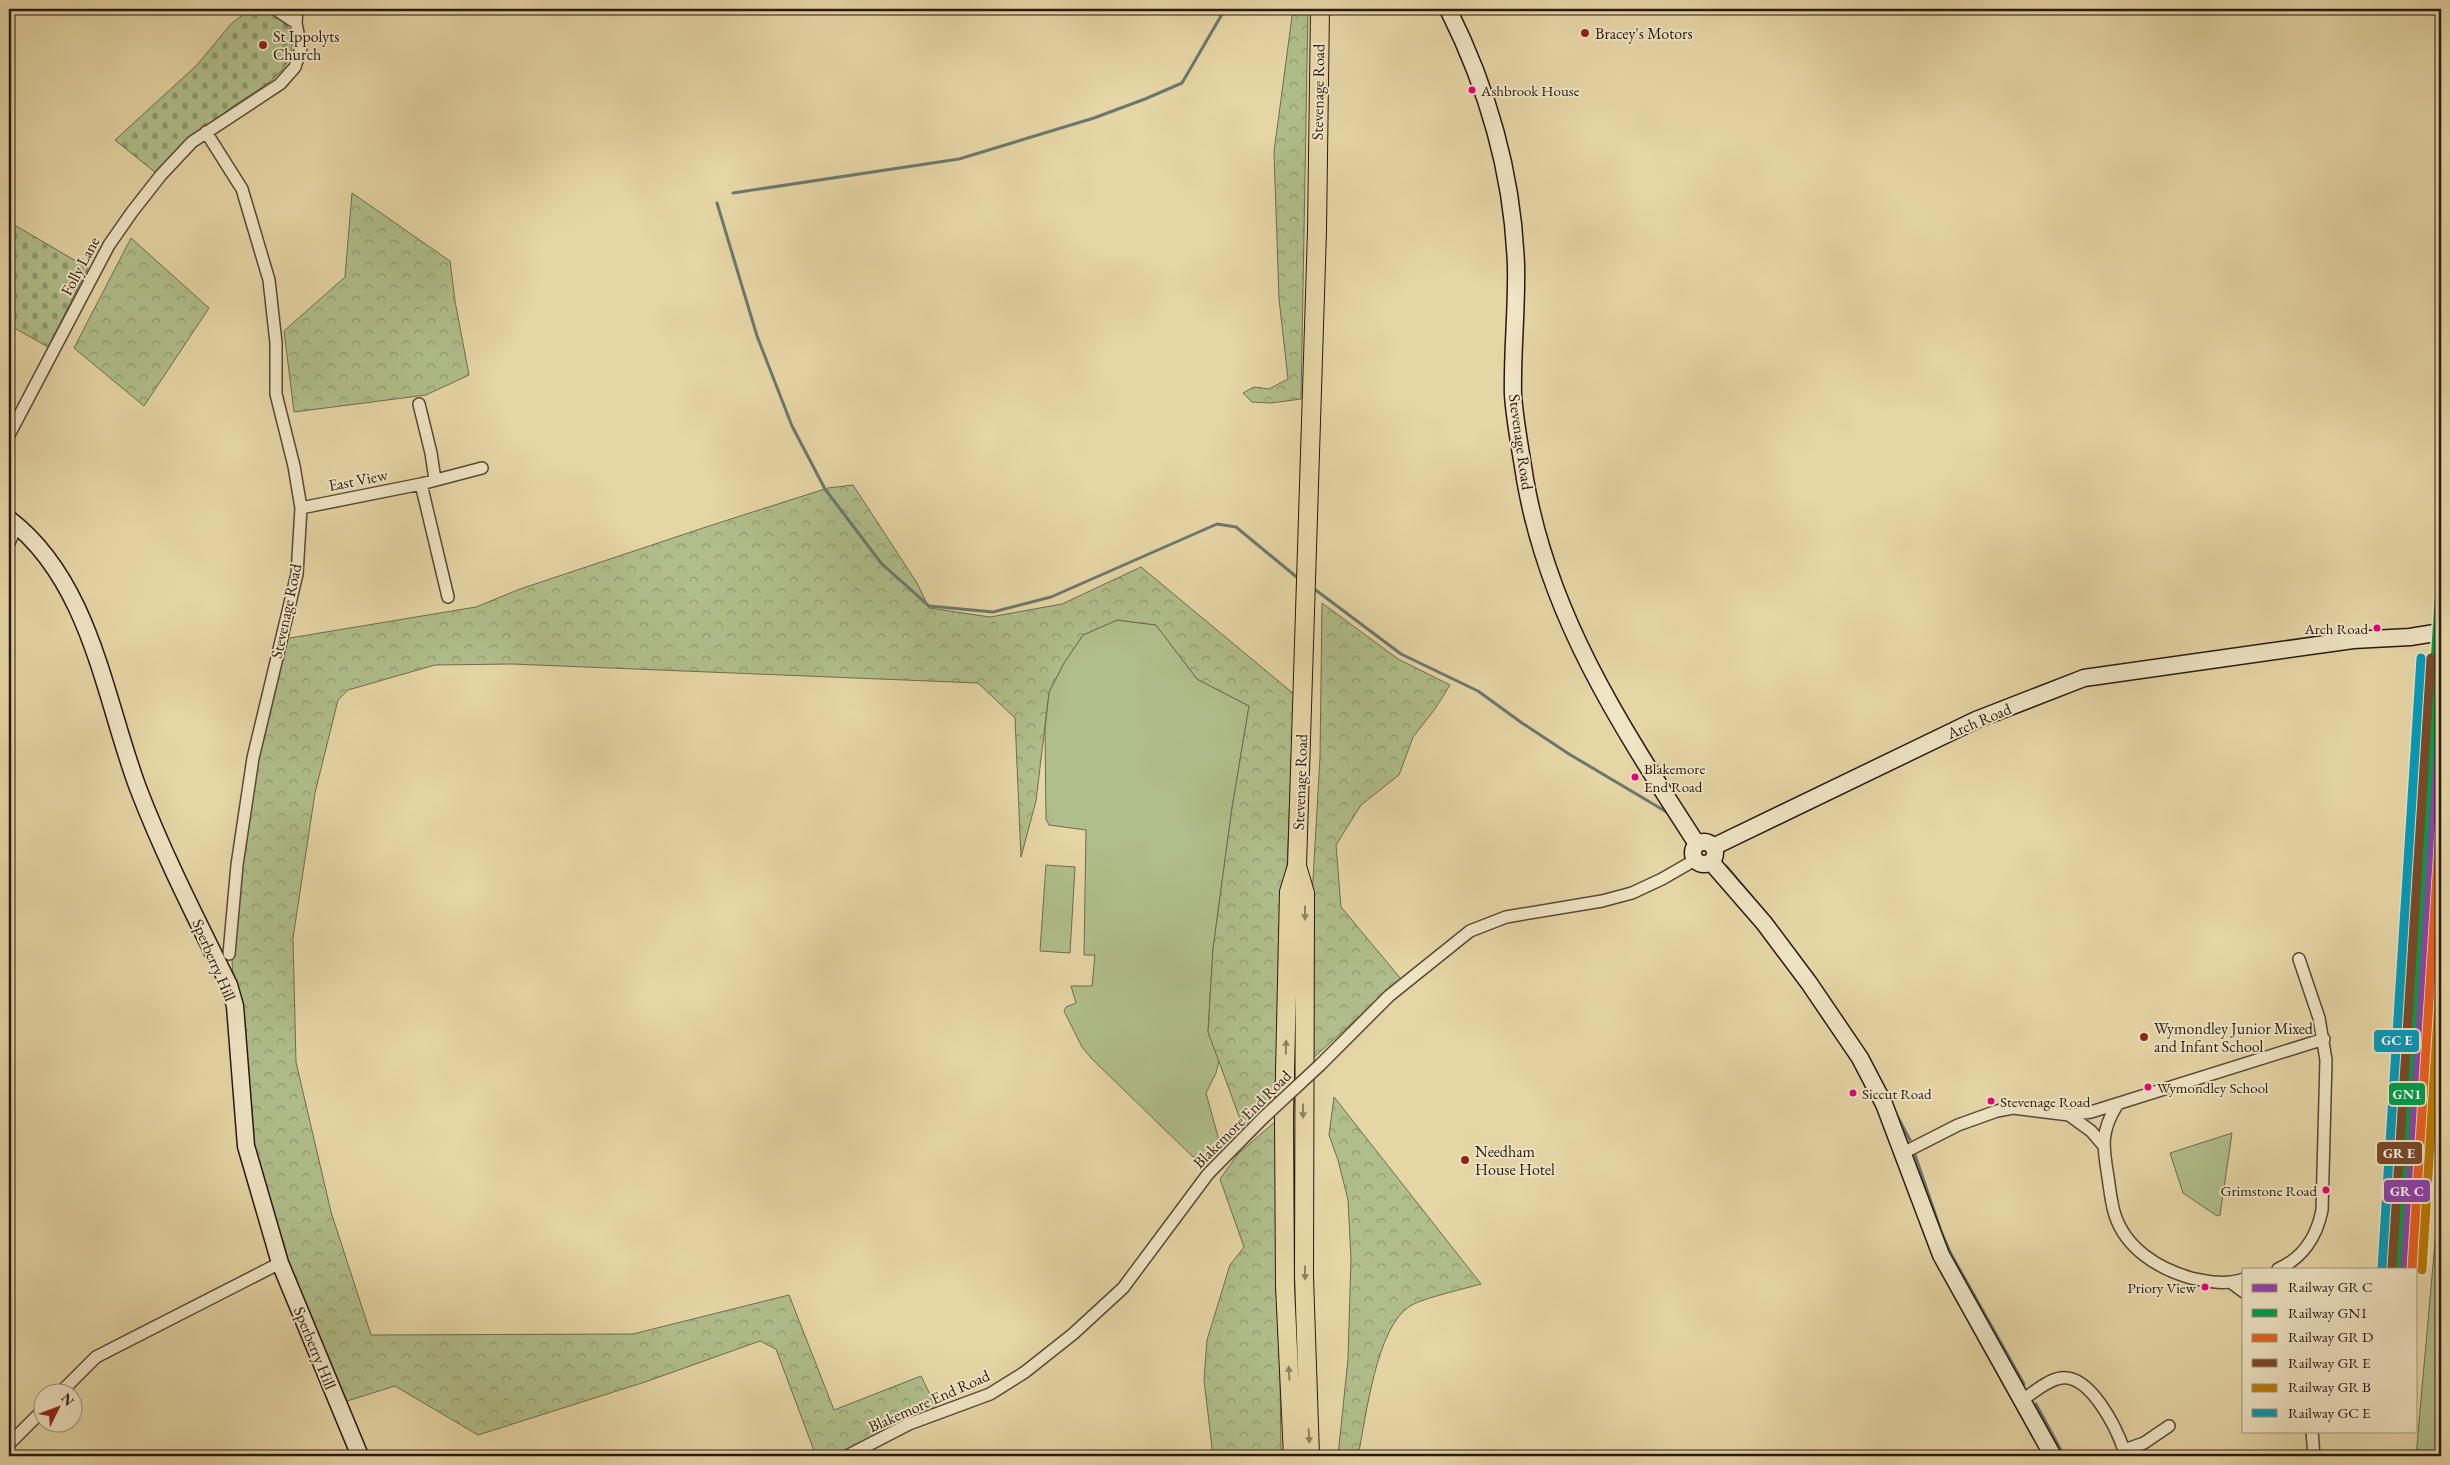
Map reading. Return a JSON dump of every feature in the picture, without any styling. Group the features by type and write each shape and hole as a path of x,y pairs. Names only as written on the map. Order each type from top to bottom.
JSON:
{"main road":[{"name":"Stevenage Road","path":"1297,866 1308,560 1320,9"},
{"path":"1293,1456 1285,1286 1284,1117 1289,892 1297,866"},
{"path":"1297,866 1305,893 1304,1266 1310,1456"}],"street":[{"path":"275,9 296,23"},
{"name":"Folly Lane","path":"9,435 109,245 161,175 192,142 280,84 295,67 300,48 296,23 297,9"},
{"name":"Stevenage Road","path":"1448,9 1484,91 1503,161 1512,221 1516,266 1513,396 1526,481 1541,546 1567,622 1596,683 1704,853 1764,923 1852,1045 1884,1104 1940,1255 2053,1456"},
{"name":"Stevenage Road","path":"206,132 242,188 269,280 276,343 276,394 294,466 301,508 297,574 253,758 237,865 229,954"},
{"path":"419,404 431,453 435,480"},
{"name":"East View","path":"301,508 421,484 482,468"},
{"path":"421,484 448,597"},
{"path":"9,543 13,522"},
{"name":"Sperberry Hill","path":"13,522 44,553 68,589 87,630 135,779 163,850 229,985 234,1006 246,1146 280,1263 360,1456"},
{"name":"Arch Road","path":"1704,853 1976,720 2084,678 2353,640 2441,632"},
{"name":"Blakemore End Road","path":"847,1456 909,1424 990,1394 1025,1372 1073,1334 1123,1288 1208,1174 1263,1118 1320,1065 1389,996 1470,931 1506,918 1602,901 1632,893 1662,879 1704,853"},
{"path":"2280,1268 2292,1261 2306,1249 2314,1235 2322,1210 2326,1060 2324,1039 2299,959"},
{"path":"1903,1153 1958,1125 1997,1111 2023,1108 2068,1115 2091,1112 2324,1039"},
{"path":"2117,1104 2107,1124 2102,1144 2115,1215 2125,1235 2138,1250 2170,1271 2197,1279 2238,1281"},
{"path":"2068,1115 2091,1131 2102,1144"},
{"path":"71,1382 96,1357 280,1263"},
{"path":"2021,1401 2047,1384 2067,1378 2082,1384 2106,1410 2124,1450 2138,1446 2169,1426"},
{"path":"9,1444 32,1421"},
{"path":"2312,1432 2314,1456"}],"green space":[{"path":"250,9 270,12 286,25 292,37 292,50 287,63 274,78 212,123 156,173 115,140 197,65 231,24"},
{"path":"1293,9 1308,9 1301,399 1271,403 1252,402 1243,393 1254,387 1269,389 1288,379 1279,299 1274,152"},
{"path":"352,193 450,261 455,301 469,375 426,395 294,412 284,331 345,277"},
{"path":"11,223 88,268 48,347 9,325 9,229"},
{"path":"131,238 209,308 144,406 74,348"},
{"path":"853,485 917,583 929,608 990,617 1062,604 1141,567 1294,694 1278,1087 1243,1127 1208,1032 1213,949 1232,808 1249,706 1197,679 1156,625 1117,620 1083,635 1064,663 1049,692 1036,801 1021,857 1015,718 978,683 512,664 435,665 348,690 338,700 315,793 293,938 296,1062 331,1212 371,1335 633,1334 789,1295 834,1410 921,1376 936,1407 834,1456 816,1456 776,1349 760,1341 645,1382 478,1435 395,1386 347,1401 319,1344 278,1236 251,1144 233,985 232,958 240,865 256,768 284,639 476,607 520,589 709,526 828,488"},
{"path":"1322,603 1398,659 1450,685 1435,709 1413,737 1399,775 1361,805 1336,845 1341,907 1401,979 1312,1059 1312,897 1320,757"},
{"path":"1117,620 1156,625 1197,679 1249,706 1232,808 1213,949 1208,1032 1219,1060 1216,1073 1206,1093 1220,1144 1213,1152 1193,1157 1092,1059 1082,1047 1064,1011 1066,1007 1076,1003 1071,986 1092,986 1095,955 1084,955 1086,830 1049,825 1046,819 1045,729 1049,692 1064,663 1083,635"},
{"path":"1046,865 1075,867 1070,953 1040,951"},
{"path":"1334,1097 1481,1284 1416,1303 1398,1317 1389,1333 1374,1375 1358,1456 1338,1456 1348,1359 1351,1259 1348,1200 1338,1160 1329,1135"},
{"path":"1277,1120 1281,1456 1213,1456 1204,1380 1207,1340 1230,1265 1244,1247 1220,1179 1238,1154"},
{"path":"2232,1133 2220,1215 2217,1216 2183,1193 2170,1153"},
{"path":"2441,1175 2441,1456 2416,1456"}],"waterway":[{"path":"733,193 959,159 1094,118 1145,99 1182,83 1225,9"},
{"path":"717,203 757,336 792,426 825,489 881,563 929,606 993,612 1051,597 1217,524 1236,527 1299,579"},
{"path":"1313,588 1401,654 1478,691 1569,754 1670,814"},
{"path":"1726,866 1774,923"},
{"path":"1896,1114 1910,1140"},
{"path":"1914,1152 1941,1231 1951,1254 2024,1384"},
{"path":"2036,1404 2064,1456"}],"transit line":[{"path":"2382,1268 2421,658"},
{"path":"2392,1268 2431,658"},
{"path":"2402,1268 2441,659"},
{"path":"2412,1268 2441,812"},
{"path":"2422,1270 2441,969"}],"rail line":[{"name":"GN1","path":"2396,1268 2441,570"}],"place":[{"name":"Bracey's Motors","path":"1585,33"},
{"name":"St Ippolyts Church","path":"263,45"},
{"name":"Ashbrook House","path":"1472,90"},
{"name":"Arch Road","path":"2377,628"},
{"name":"Blakemore End Road","path":"1635,777"},
{"name":"Wymondley Junior Mixed and Infant School","path":"2144,1037"},
{"name":"Wymondley School","path":"2148,1087"},
{"name":"Siccut Road","path":"1853,1093"},
{"name":"Stevenage Road","path":"1991,1101"},
{"name":"Needham House Hotel","path":"1465,1160"},
{"name":"Grimstone Road","path":"2326,1190"},
{"name":"Priory View","path":"2205,1287"}]}
